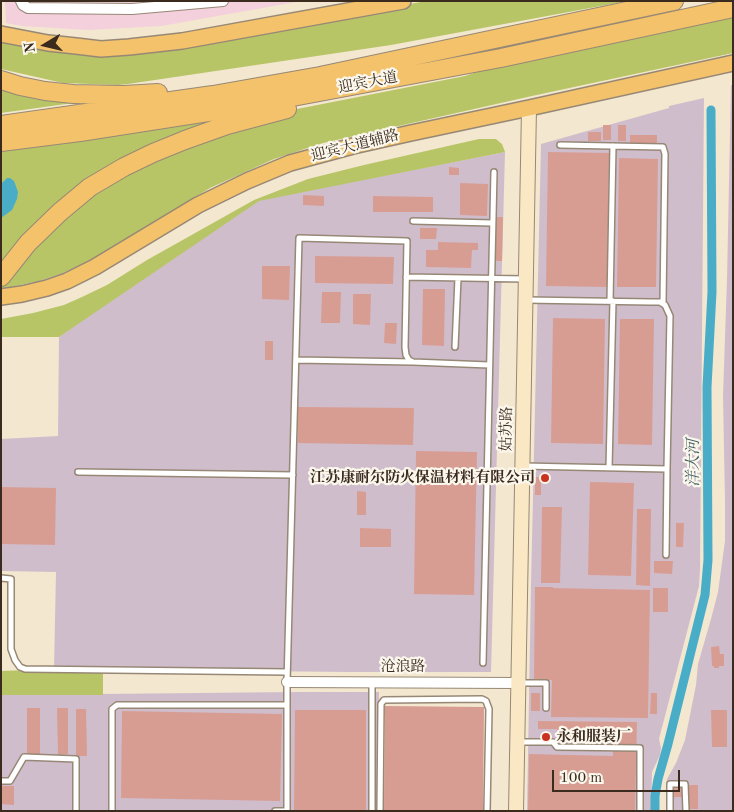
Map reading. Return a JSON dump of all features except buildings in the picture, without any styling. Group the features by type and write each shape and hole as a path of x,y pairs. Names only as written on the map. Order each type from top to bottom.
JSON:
{"highway":[{"name":"迎宾大道","path":"1,126 213,95 320,76 674,1"},
{"name":"迎宾大道","path":"1,142 80,132 234,108 501,58 733,8"},
{"path":"1,277 28,243 60,212 90,188 124,167 153,153 227,125 288,108 501,58"},
{"path":"1,80 20,86 73,94 124,95 192,90 320,76"}],"main road":[{"path":"1,34 101,49 130,47 182,41 403,1"},
{"name":"迎宾大道辅路","path":"1,297 47,288 67,281 95,267 198,205 247,180 290,163 354,146 733,63"}],"street":[{"path":"21,1 28,8 223,1"},
{"name":"姑苏路","path":"516,811 529,108"},
{"name":"沧浪路","path":"287,677 372,682 519,682"}],"lane":[{"path":"560,145 660,147 665,150 663,303"},
{"path":"609,468 613,146"},
{"path":"483,663 494,172"},
{"path":"413,221 492,223"},
{"path":"274,811 287,811 287,677 299,238 407,241 405,347 406,355 413,362"},
{"path":"406,277 526,279"},
{"path":"455,348 458,278"},
{"path":"525,300 660,302 668,309 670,316 666,555"},
{"path":"296,360 489,365"},
{"path":"522,466 667,470"},
{"path":"78,472 293,475"},
{"path":"1,578 11,578 11,649 15,660 20,667 25,669 287,677"},
{"path":"372,682 372,811"},
{"path":"519,682 546,683 546,708"},
{"path":"380,811 381,704 384,700 486,701 489,709 487,811"},
{"path":"112,811 112,709 117,705 287,705"},
{"path":"518,742 553,742 557,748 640,748 640,811"},
{"path":"1,781 10,781 24,758 76,759 76,811"},
{"path":"670,811 670,784 685,784 686,811 683,811"}],"shaded area":[{"path":"5,1 302,1 161,26 88,30 22,26 6,23"},
{"path":"731,85 733,85 733,811 667,811 667,779 685,740 696,685 698,664 718,592 725,541 723,396"},
{"path":"704,98 699,586 659,739 660,755 652,772 651,811 527,811 541,144 669,108 669,106"},
{"path":"505,152 491,672 54,669 56,572 1,571 1,439 58,436 59,337 152,270 259,200"},
{"path":"379,692 378,811 1,811 1,695"}],"green space":[{"path":"426,1 628,1 391,45 128,84 63,83 1,69 1,38 35,46 272,30"},
{"path":"733,14 733,53 323,143 274,159 210,188 128,239 95,258 63,273 39,281 1,289 1,144 236,114 258,120 297,109 465,76 502,64"},
{"path":"1,82 95,100 1,113"},
{"path":"479,139 496,139 502,144 505,152 259,201 59,337 1,337 1,319 64,305 82,297 107,285 147,260 254,200 308,179"},
{"path":"103,669 103,695 1,695 1,671"}],"water":[{"path":"7,178 14,181 18,192 17,199 12,210 1,218 1,184"}],"waterway":[{"name":"洋大河","path":"655,811 658,779 705,595 708,560 707,387 712,292 711,110"}],"place":[{"name":"江苏康耐尔防火保温材料有限公司","path":"545,478"},
{"name":"永和服装厂","path":"546,737"}]}
